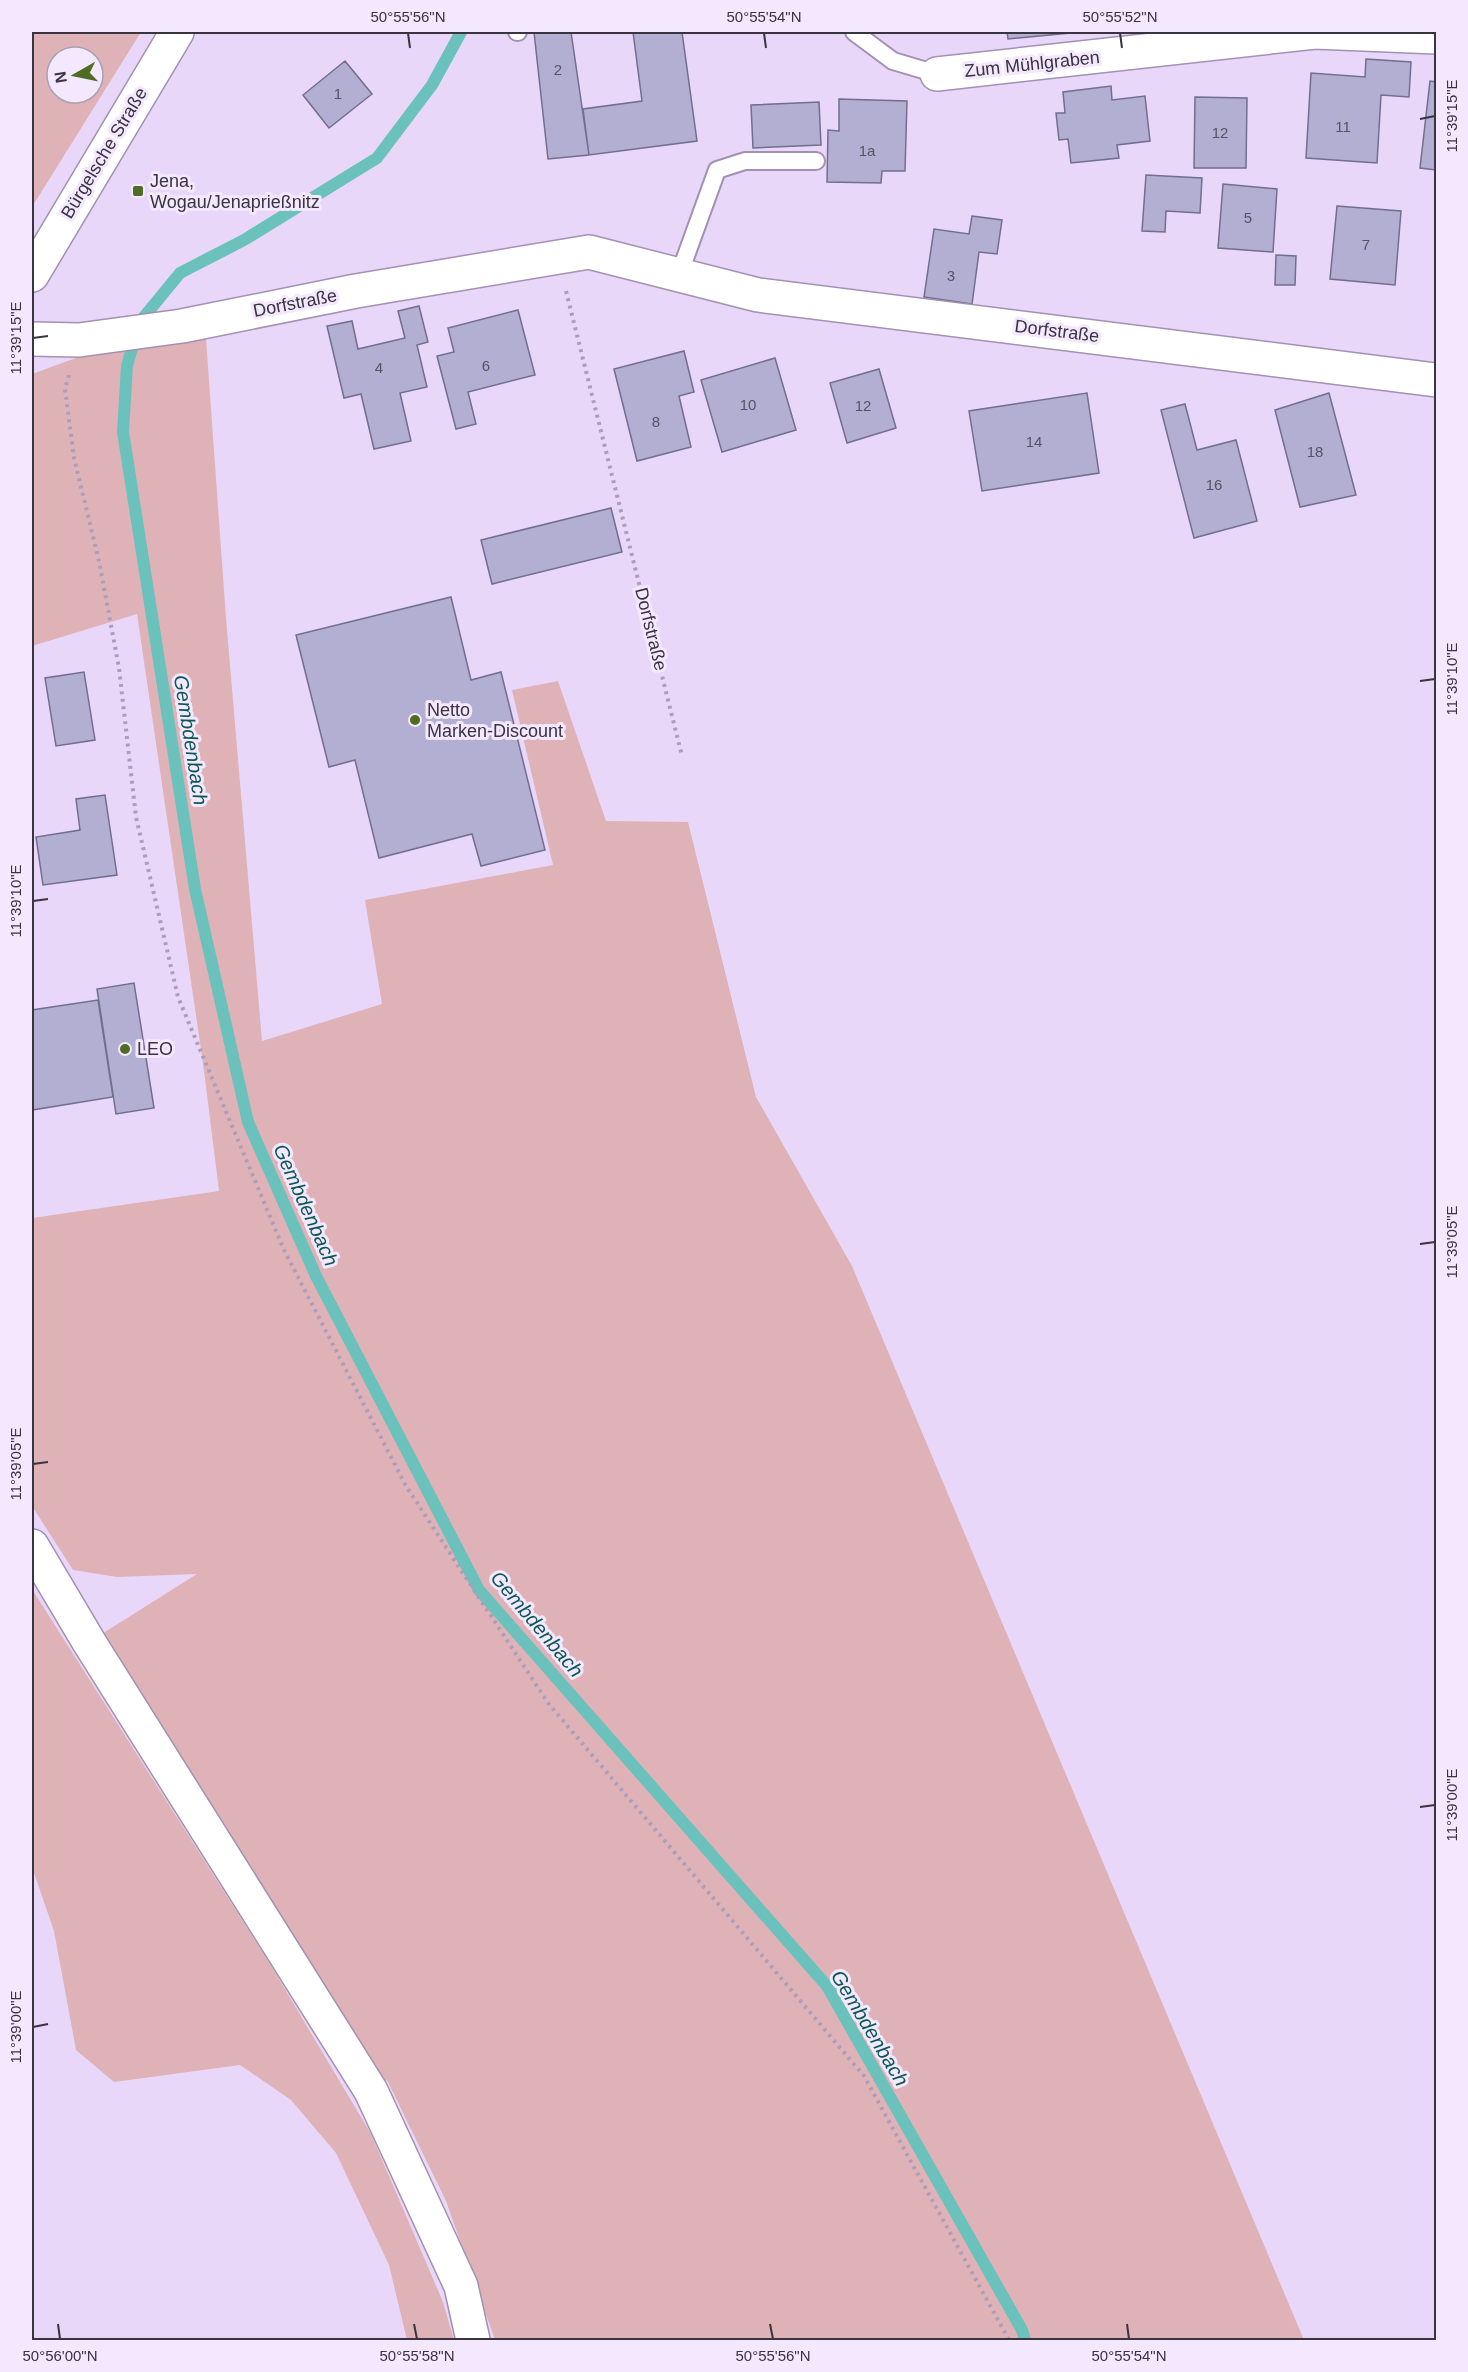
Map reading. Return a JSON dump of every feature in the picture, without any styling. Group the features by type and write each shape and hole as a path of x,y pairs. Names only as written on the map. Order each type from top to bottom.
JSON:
{"street":[{"name":"Bürgelsche Straße","path":"32,275 177,32"},
{"name":"Zum Mühlgraben","path":"937,74 1315,32 1437,37"},
{"name":"Dorfstraße","path":"32,339 79,340 182,326 356,291 589,252 758,295 1437,380"},
{"path":"32,1546 89,1642 371,2091 461,2286 473,2340"}],"lane":[{"name":"Zum Mühlgraben","path":"854,32 893,61 937,74"},
{"path":"679,275 717,170 745,161 816,161"}],"path":[{"name":"Dorfstraße","path":"558,257 682,756"},
{"path":"79,340 65,389 74,458 99,561 119,668 136,817 177,997 284,1250 406,1486 541,1693 864,2076 1009,2340"}],"shaded area":[{"path":"32,32 141,32 105,90 105,45 45,45 45,105 96,105 32,207"},
{"path":"206,339 226,618 262,1041 382,1004 365,900 553,865 512,690 558,681 606,821 688,822 756,1097 852,1266 1304,2340 495,2340 446,2201 387,2080 371,2091 89,1642 197,1574 117,1577 73,1570 32,1506 32,1218 219,1191 203,1063 137,614 32,646 32,374 84,355"},
{"path":"32,1589 270,1964 371,2134 443,2302 454,2340 407,2340 389,2265 336,2153 291,2100 240,2065 114,2082 76,2050 54,1931 32,1867"}],"building":[{"path":"534,32 571,32 589,155 548,159"},
{"path":"633,32 682,32 697,141 589,155 583,109 642,101"},
{"path":"1007,32 1070,32 1070,33 1008,39"},
{"path":"1366,59 1411,62 1409,97 1381,95 1377,163 1306,158 1311,73 1365,77"},
{"path":"345,61 372,94 329,128 303,95"},
{"path":"1430,81 1436,82 1436,170 1420,168"},
{"path":"1111,86 1112,100 1145,96 1150,141 1117,145 1119,158 1071,163 1068,139 1059,140 1056,113 1065,113 1063,92"},
{"path":"1195,97 1247,98 1246,168 1194,168"},
{"path":"839,99 907,101 905,171 882,171 881,183 827,182 828,130 839,131"},
{"path":"819,102 821,145 753,148 751,105"},
{"path":"1146,175 1202,178 1200,213 1166,211 1165,232 1142,231"},
{"path":"1223,184 1277,189 1273,252 1218,248"},
{"path":"1337,206 1401,211 1395,285 1330,279"},
{"path":"972,216 1002,220 997,254 979,252 972,304 924,297 934,229 969,234"},
{"path":"1276,255 1296,256 1295,285 1275,285"},
{"path":"419,306 428,342 417,345 427,387 400,393 411,441 374,449 361,394 344,398 327,326 352,321 358,349 405,338 398,311"},
{"path":"518,310 535,375 468,392 476,424 456,429 437,356 454,352 448,328"},
{"path":"684,351 694,392 679,396 691,447 637,461 614,369"},
{"path":"775,358 796,430 722,452 701,380"},
{"path":"879,369 896,428 847,443 830,383"},
{"path":"1087,393 1099,473 982,491 969,411"},
{"path":"1329,393 1356,495 1300,507 1275,410"},
{"path":"1185,404 1197,450 1236,440 1257,521 1194,538 1161,410"},
{"path":"611,508 622,552 492,584 481,540"},
{"name":"Netto Marken-Discount","path":"451,597 471,680 501,672 545,850 481,866 472,834 379,858 355,760 329,767 296,635"},
{"path":"84,672 95,740 56,746 45,678"},
{"path":"105,795 117,875 43,885 36,837 80,830 76,799"},
{"name":"LEO","path":"134,983 154,1108 116,1114 97,989"},
{"path":"98,1000 113,1097 32,1110 32,1010"}],"waterway":[{"name":"Gembdenbach","path":"461,32 432,85 377,158 244,240 180,273 139,323 127,366 123,432 195,889 248,1122 316,1276 479,1590 827,1986 1022,2330 1025,2340"}],"place":[{"name":"Jena, Wogau/Jenaprießnitz","path":"138,191"},
{"name":"Netto Marken-Discount","path":"415,720"},
{"name":"LEO","path":"125,1049"}]}
